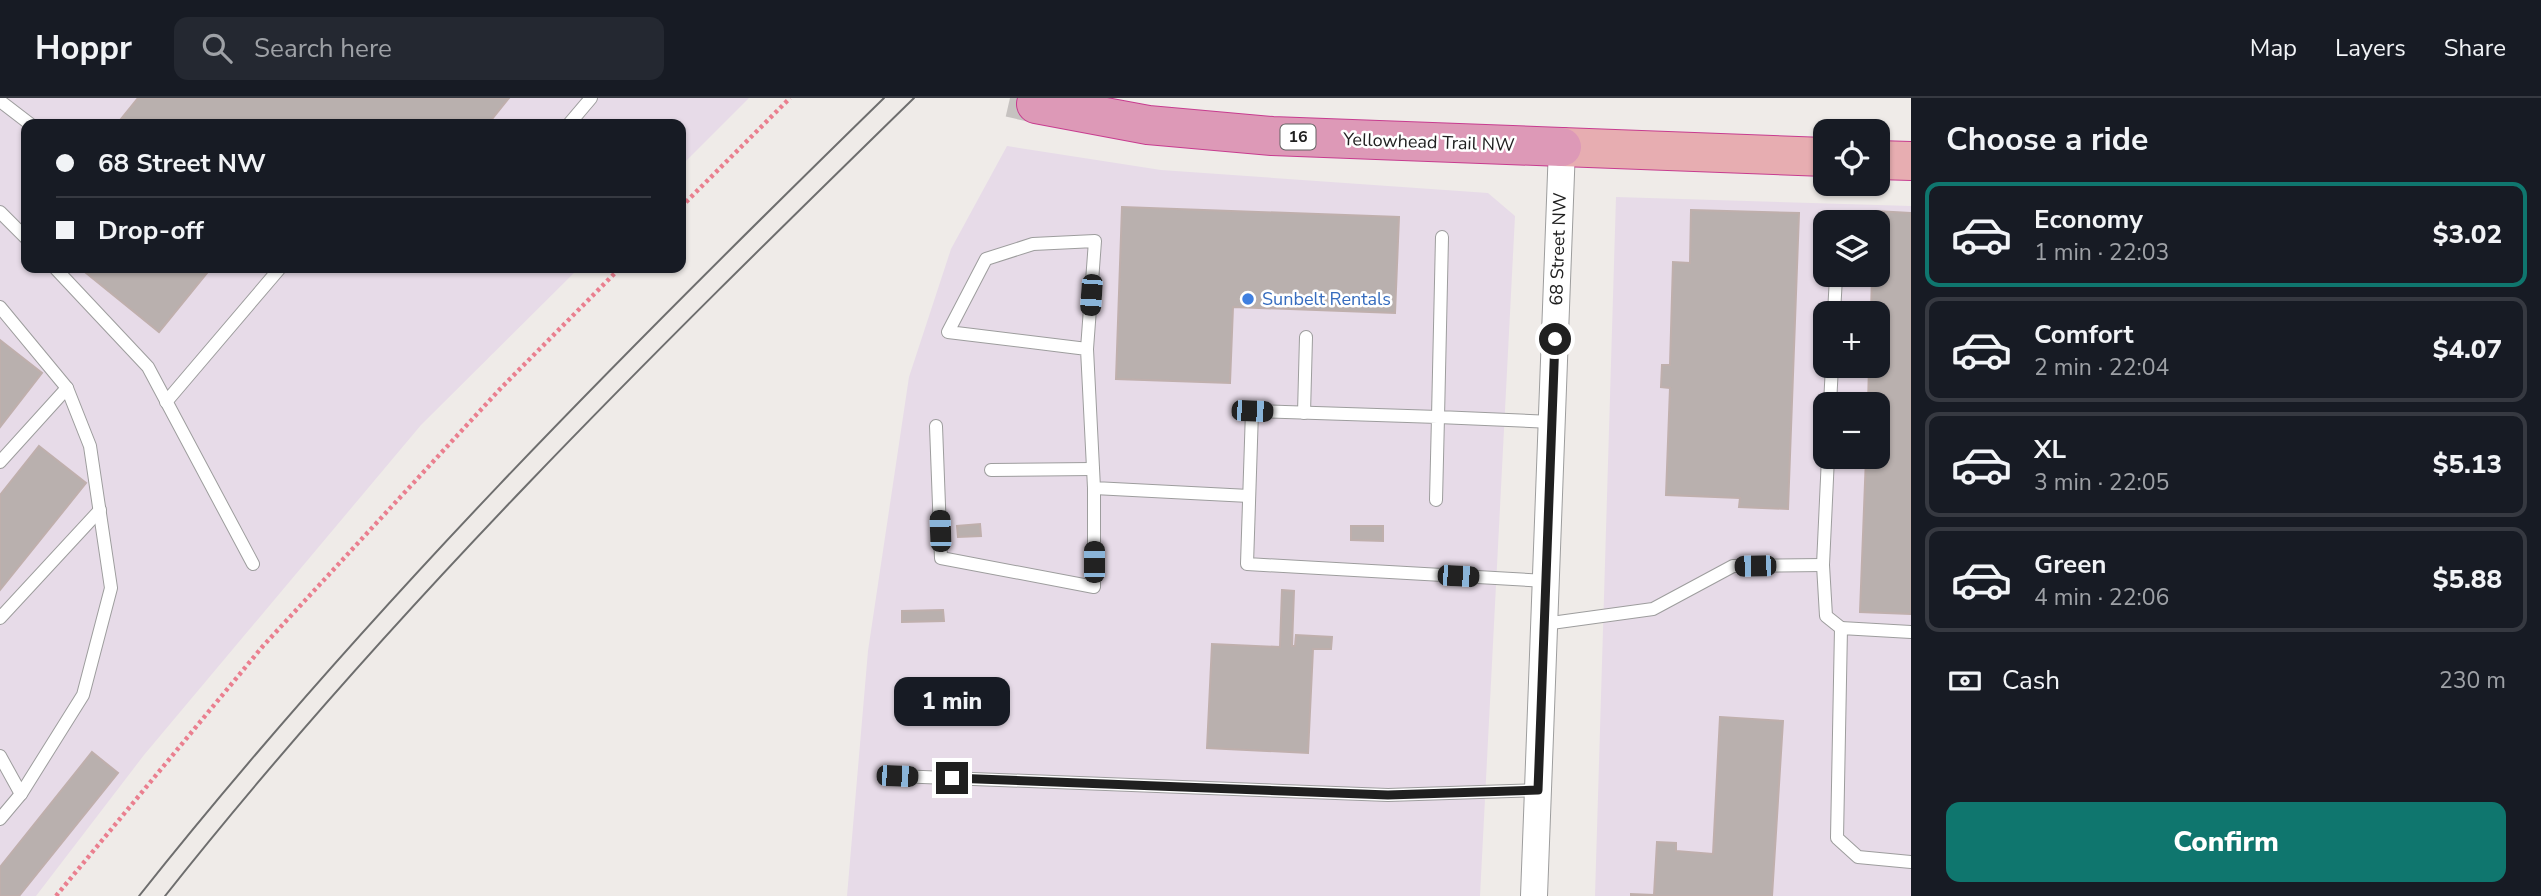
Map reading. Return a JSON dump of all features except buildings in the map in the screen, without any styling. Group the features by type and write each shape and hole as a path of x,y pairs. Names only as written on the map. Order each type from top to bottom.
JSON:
{"highway":[{"name":"Yellowhead Trail NW","path":"1036,104 1148,125 1272,136 1813,157"},
{"path":"1890,160 1911,161"}],"street":[{"name":"68 Street NW","path":"1534,896 1562,147"}],"lane":[{"path":"573,119 591,98"},
{"path":"0,101 23,119"},
{"path":"0,212 21,233"},
{"path":"1436,500 1442,237"},
{"path":"936,426 941,558 1094,587 1094,469 1087,349 1095,242 1033,244 986,259 948,332 1087,349"},
{"path":"60,273 148,367 253,564"},
{"path":"166,402 276,273"},
{"path":"0,307 67,388 90,446 111,588 83,695 21,794 0,819"},
{"path":"1304,413 1306,337"},
{"path":"0,462 67,388"},
{"path":"1546,581 1247,564 1252,411 1552,422"},
{"path":"991,470 1094,469"},
{"path":"1827,469 1823,565 1826,616 1841,628 1911,632"},
{"path":"1094,488 1249,496"},
{"path":"0,618 100,510"},
{"path":"1544,624 1653,609 1733,566 1823,565"},
{"path":"1841,628 1836,838 1858,857 1911,862"},
{"path":"0,756 21,794"},
{"path":"897,776 1388,795 1538,790"}],"path":[{"path":"686,202 790,98"},
{"path":"56,896 263,646 501,387 615,273"}],"shaded area":[{"path":"0,98 749,98 686,161 686,119 21,119 21,273 574,273 421,425 144,755 36,896 0,896"},
{"path":"1007,146 1161,170 1488,193 1515,216 1480,896 847,896 868,651 909,377 951,249"},
{"path":"1616,197 1911,206 1911,896 1595,896"}],"tunnel":[{"path":"1010,98 1036,104"}],"tram line":[{"path":"139,896 225,790 314,687 499,485 689,290 884,98"},
{"path":"165,896 341,686 433,585 622,387 914,98"}],"place":[{"name":"Sunbelt Rentals","path":"1248,299"}],"route":[{"path":"952,778 1388,795 1538,790 1555,339"}]}
